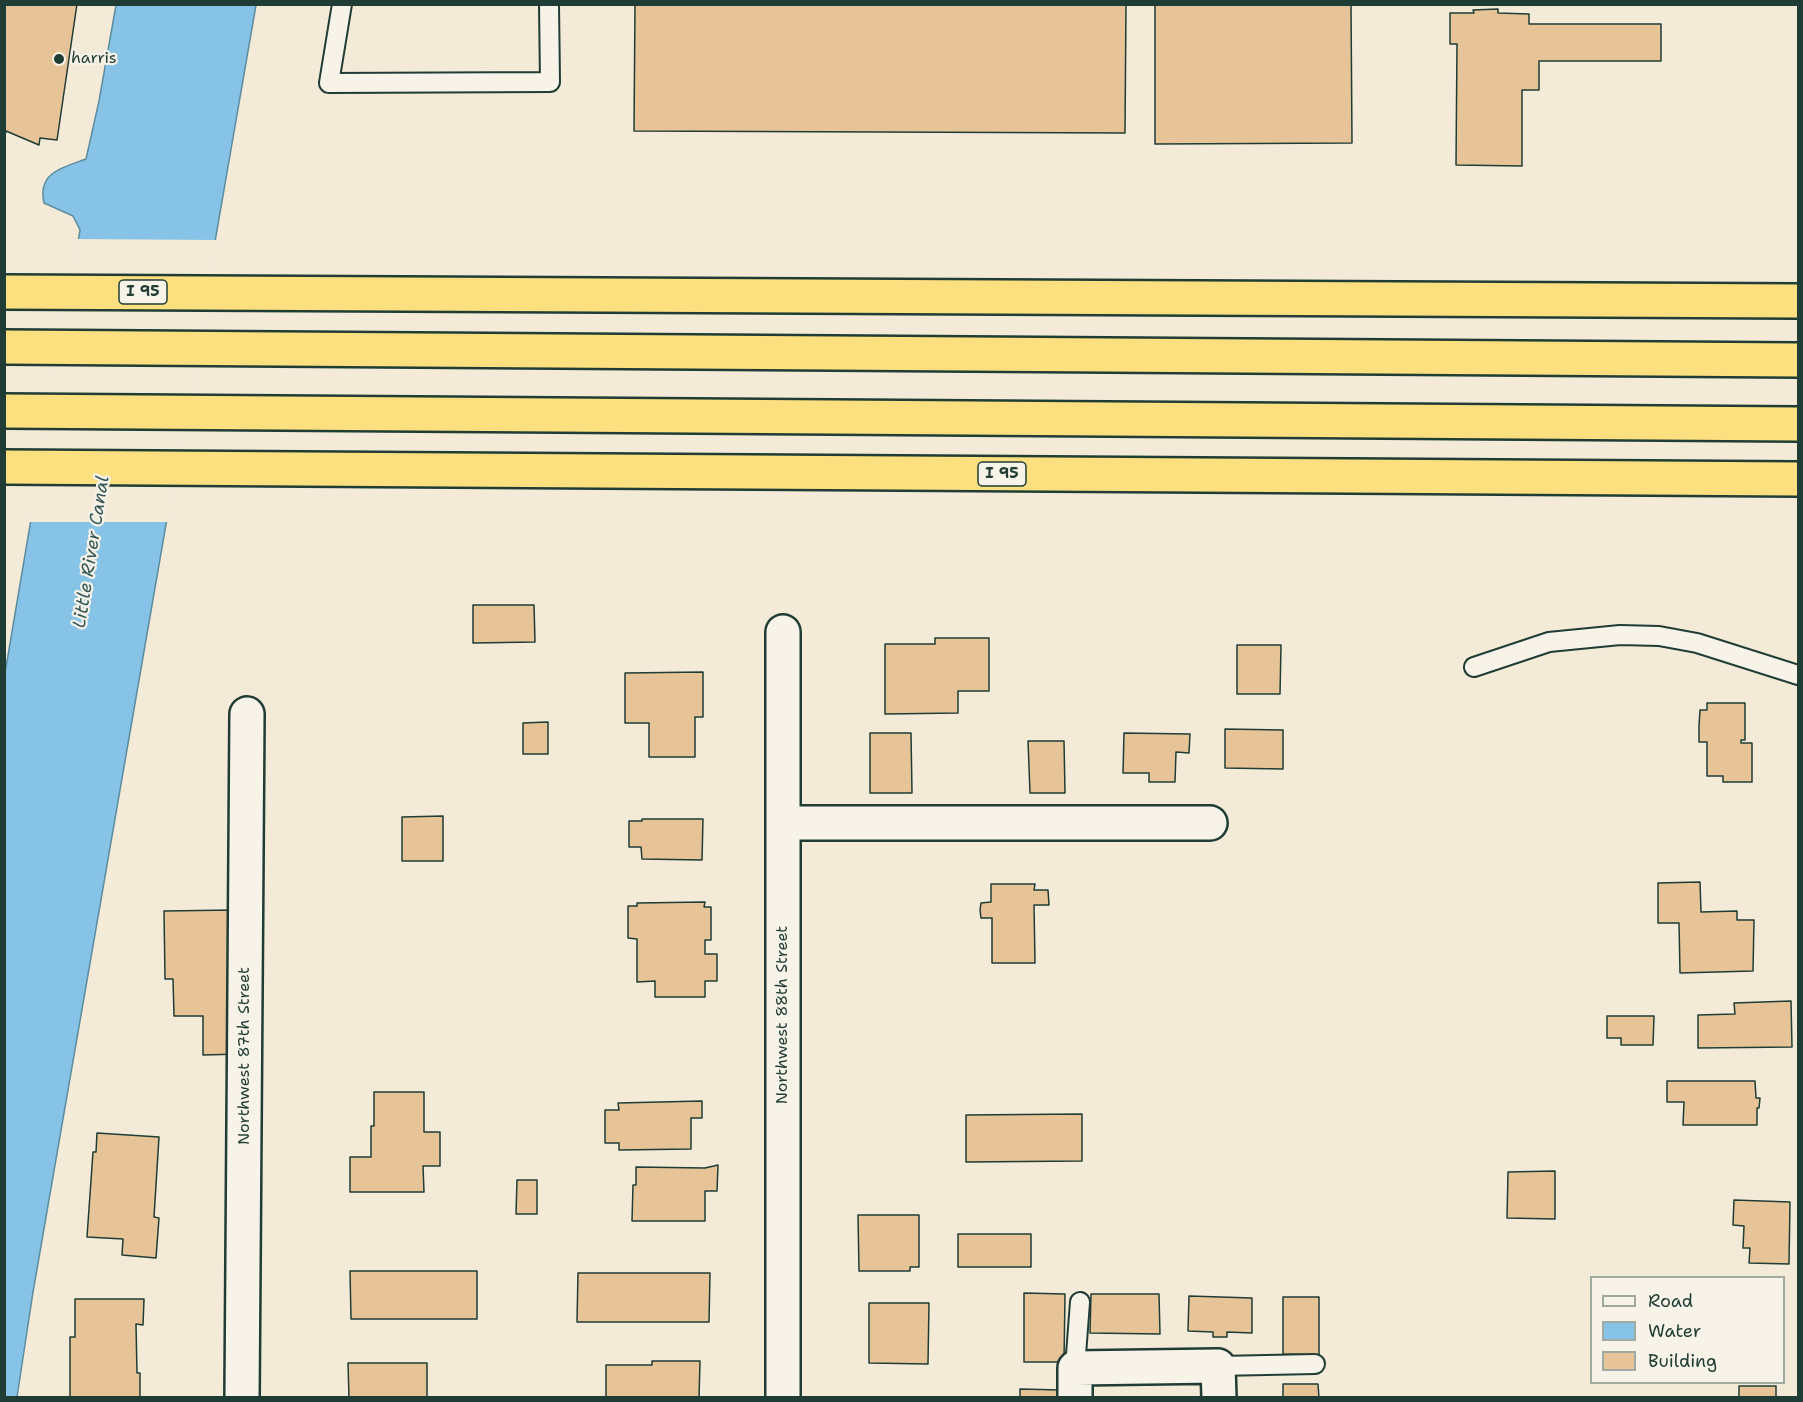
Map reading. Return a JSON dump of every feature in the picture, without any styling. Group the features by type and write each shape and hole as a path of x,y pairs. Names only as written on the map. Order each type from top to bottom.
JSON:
{"highway":[{"name":"I 95","path":"4,292 1798,301"},
{"path":"4,347 1798,360"},
{"path":"19,411 1798,424"},
{"name":"I 95","path":"15,467 1798,479"}],"street":[{"name":"Northwest 88th Street","path":"783,632 783,1398"},
{"name":"Northwest 87th Street","path":"242,1398 247,714"},
{"path":"783,823 1210,822"},
{"path":"1075,1383 1219,1382"}],"lane":[{"path":"342,4 329,83 550,82 549,4"},
{"path":"1474,667 1549,642 1620,635 1659,636 1697,643 1798,675"},
{"path":"1075,1383 1080,1302"},
{"path":"1219,1382 1315,1364"}],"water":[{"name":"Little River Canal","path":"116,5 256,5 33,1292 17,1397 5,1398 5,673 80,230 73,216 44,203 43,193 48,178 54,172 86,159"}],"pier":[{"path":"76,239 218,240 169,522 28,522"}],"building":[{"path":"4,4 77,4 57,140 40,138 39,145 6,131 4,139"},
{"path":"635,4 1126,4 1125,133 634,131"},
{"path":"1155,4 1351,4 1352,143 1155,144"},
{"path":"1498,9 1498,13 1529,14 1529,24 1661,24 1661,61 1539,61 1539,90 1522,90 1522,166 1456,165 1457,44 1450,44 1450,13 1474,13 1473,10"},
{"path":"473,605 534,605 535,642 473,643"},
{"path":"935,638 989,638 989,691 958,691 958,713 885,714 885,644 935,644"},
{"path":"1237,645 1281,645 1280,694 1237,694"},
{"path":"703,672 703,717 695,717 695,757 649,757 649,723 625,723 625,673"},
{"path":"1707,703 1745,703 1745,740 1741,740 1741,743 1752,743 1752,782 1723,782 1723,776 1707,776 1707,742 1699,742 1699,726 1700,710 1707,710"},
{"path":"548,722 548,754 523,754 523,723"},
{"path":"1225,729 1283,730 1283,769 1225,768"},
{"path":"870,733 911,733 912,793 870,793"},
{"path":"1124,733 1190,734 1189,753 1176,752 1175,782 1149,782 1149,773 1123,773"},
{"path":"1028,741 1064,741 1065,793 1030,793"},
{"path":"443,816 443,861 402,861 402,817"},
{"path":"642,819 703,819 702,860 642,859 641,847 629,847 629,821 642,821"},
{"path":"1700,882 1701,912 1737,911 1737,920 1754,920 1753,971 1680,973 1679,923 1658,923 1658,883"},
{"path":"991,884 1035,884 1034,890 1048,890 1049,905 1034,905 1035,963 992,963 992,918 981,918 980,910 981,903 991,902"},
{"path":"705,902 704,907 711,907 711,940 705,940 705,954 717,954 717,981 705,981 705,997 655,997 655,981 637,982 637,939 628,938 628,906 637,906 637,903"},
{"path":"234,910 241,1054 203,1055 203,1016 174,1016 173,979 165,979 164,911"},
{"path":"1791,1001 1792,1047 1698,1048 1698,1015 1735,1014 1734,1003"},
{"path":"1607,1016 1654,1016 1653,1045 1621,1045 1621,1038 1607,1038"},
{"path":"1667,1081 1755,1081 1756,1098 1760,1098 1759,1108 1757,1108 1757,1125 1683,1125 1684,1102 1667,1102"},
{"path":"374,1092 424,1092 424,1132 440,1132 440,1166 423,1166 424,1192 350,1192 350,1157 371,1157"},
{"path":"702,1101 702,1118 691,1118 691,1149 619,1150 619,1143 605,1143 605,1110 619,1110 618,1103"},
{"path":"1082,1114 1082,1161 966,1162 966,1115"},
{"path":"97,1133 159,1137 154,1217 159,1218 156,1258 122,1255 123,1239 87,1237 93,1152 96,1152"},
{"path":"718,1165 717,1191 705,1191 705,1221 632,1221 636,1167 705,1168"},
{"path":"1555,1171 1555,1219 1507,1218 1508,1172"},
{"path":"517,1180 537,1180 537,1214 516,1214"},
{"path":"1734,1200 1790,1202 1789,1264 1749,1263 1750,1248 1743,1248 1744,1226 1733,1225"},
{"path":"858,1215 919,1215 919,1267 910,1267 910,1271 859,1271"},
{"path":"958,1234 1031,1234 1031,1267 958,1267"},
{"path":"350,1271 477,1271 477,1319 351,1319"},
{"path":"578,1273 710,1273 709,1322 577,1322"},
{"path":"1024,1293 1065,1294 1064,1362 1024,1362"},
{"path":"1091,1294 1159,1294 1160,1334 1090,1333"},
{"path":"1189,1296 1252,1298 1252,1333 1227,1332 1227,1337 1213,1337 1213,1332 1188,1331"},
{"path":"1283,1297 1319,1297 1319,1355 1283,1354"},
{"path":"75,1299 144,1299 143,1325 136,1324 140,1398 70,1398 70,1337 75,1337"},
{"path":"869,1303 929,1303 928,1364 869,1363"},
{"path":"652,1361 700,1361 699,1398 606,1398 606,1365 652,1365"},
{"path":"348,1363 427,1363 427,1398 349,1398"},
{"path":"1283,1384 1318,1384 1319,1398 1283,1398"},
{"path":"1739,1386 1776,1386 1776,1398 1739,1398"},
{"path":"1020,1389 1060,1390 1060,1398 1020,1398"}],"place":[{"name":"harris","path":"59,59"}]}
